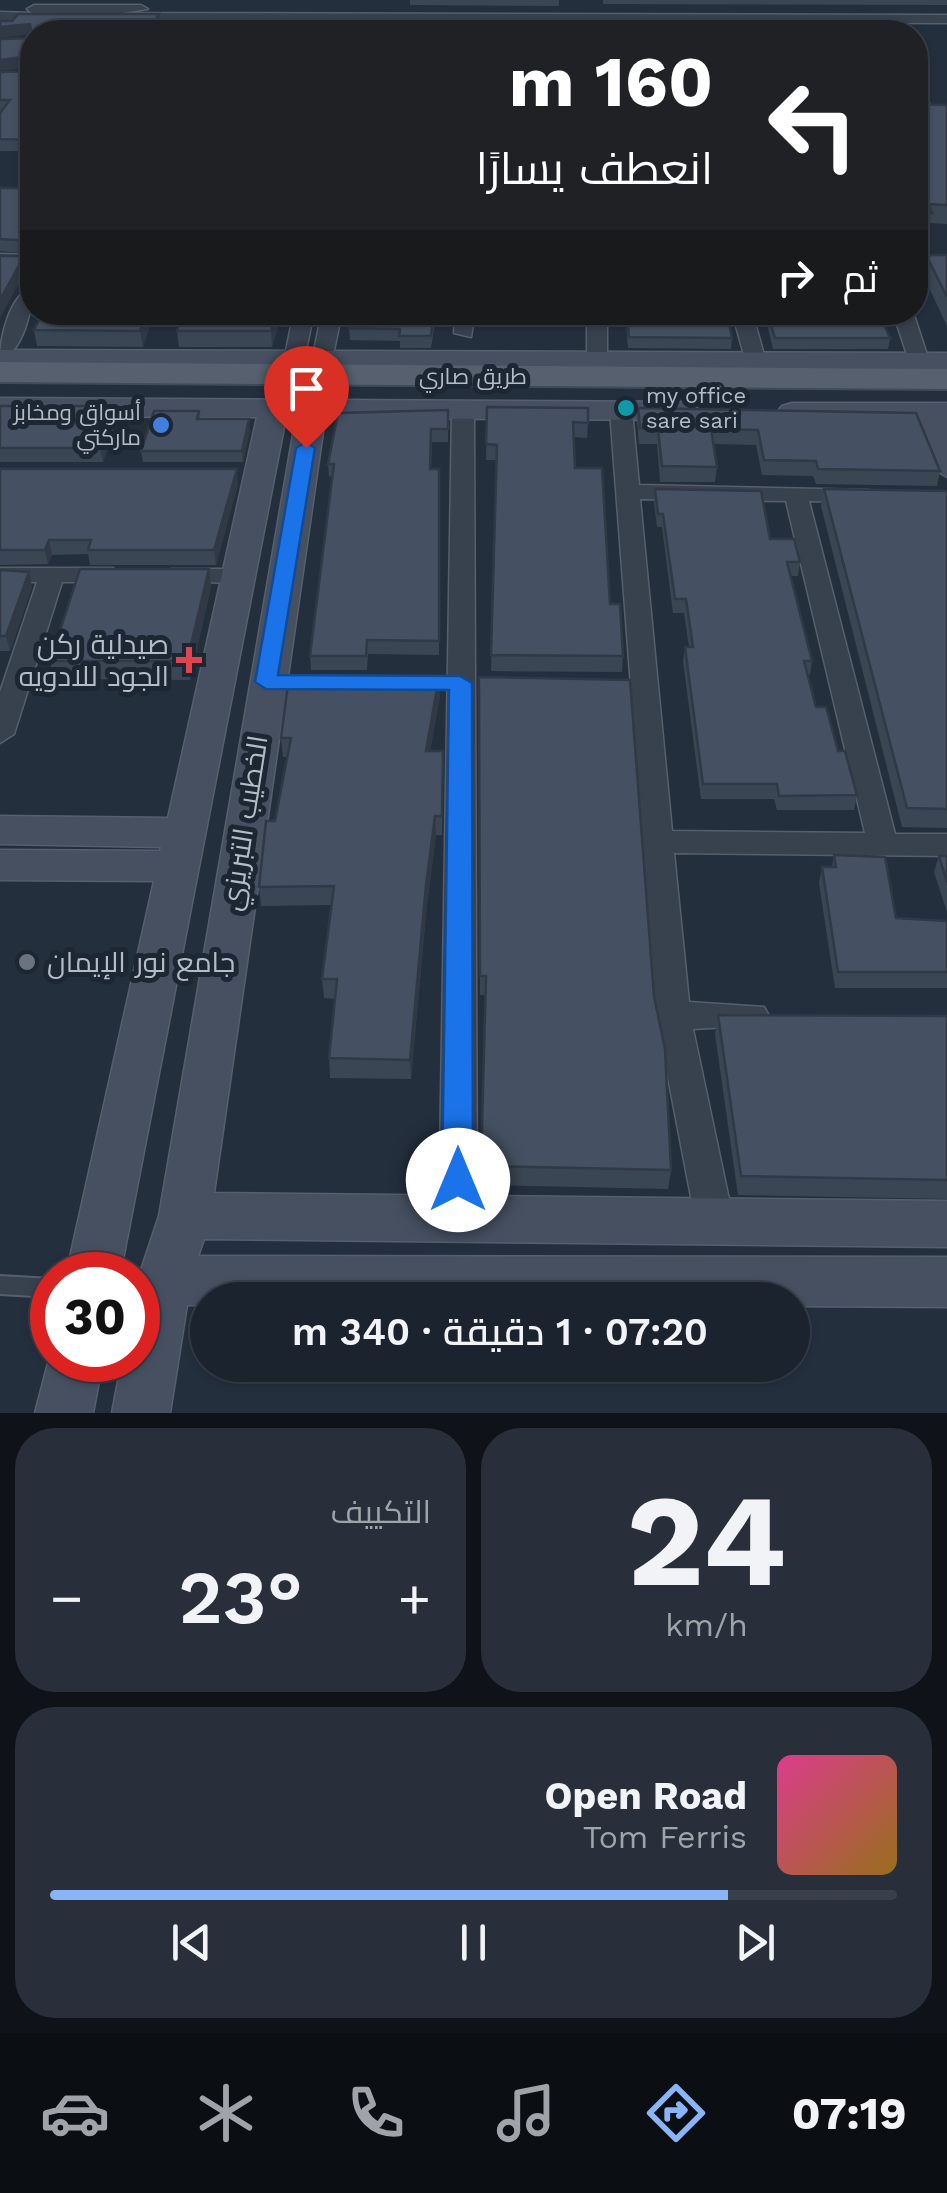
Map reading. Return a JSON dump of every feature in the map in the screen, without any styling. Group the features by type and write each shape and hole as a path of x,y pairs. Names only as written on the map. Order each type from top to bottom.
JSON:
{"main road":[{"name":"طريق صاري","path":"0,372 148,382 940,407"},
{"name":"طريق صاري","path":"0,392 148,382 947,379"}],"street":[{"path":"0,12 6,0"},
{"path":"0,12 79,18 190,9 388,5 762,5 947,11"},
{"path":"293,9 428,20"},
{"path":"0,12 126,13"},
{"path":"637,20 746,20"},
{"path":"20,313 0,356 933,361"},
{"path":"305,325 308,360"},
{"path":"308,360 326,325"},
{"path":"597,325 597,361"},
{"path":"746,325 756,362"},
{"path":"911,325 933,361"},
{"path":"754,411 940,407 947,468"},
{"path":"0,408 716,411"},
{"name":"الخطيب التبريزي","path":"97,1252 238,576 251,472 293,409"},
{"name":"الخطيب التبريزي","path":"141,1413 164,1280 185,1216 275,682 293,409"},
{"path":"458,1219 451,683 463,410"},
{"path":"621,410 674,1014 714,1222"},
{"path":"628,492 890,496"},
{"path":"796,494 883,845"},
{"path":"0,575 238,576"},
{"path":"0,734 9,685 52,575"},
{"path":"451,683 497,683"},
{"path":"608,684 645,685"},
{"path":"0,830 181,850"},
{"path":"658,842 947,846"},
{"path":"0,865 181,850"},
{"path":"674,1014 790,1017"},
{"path":"185,1216 947,1224"},
{"path":"164,1280 947,1282"},
{"path":"64,1413 70,1382"}],"lane":[{"path":"0,1286 30,1287"}],"building":[{"path":"18,14 159,14 155,20 20,20 20,25 0,27 0,21 12,21"},
{"path":"20,38 20,57 0,60 0,39"},
{"path":"20,71 20,140 0,139 0,113 10,100 0,100 0,72"},
{"path":"928,104 947,105 947,205 928,204"},
{"path":"0,188 20,188 20,240 0,239"},
{"path":"928,255 947,255 947,297 928,259"},
{"path":"0,256 20,256 20,263 0,300"},
{"path":"36,325 142,325 140,331 34,330"},
{"path":"179,325 273,325 271,331 177,331"},
{"path":"432,325 431,336 399,336 400,329 349,328"},
{"path":"628,325 730,325 732,338 629,337"},
{"path":"771,325 884,325 890,338 775,338"},
{"path":"0,406 115,406 100,448 0,448"},
{"path":"487,407 588,408 588,423 573,422 575,468 602,468 610,604 620,604 623,656 491,655 497,445 486,444"},
{"path":"638,408 916,413 940,471 818,469 816,461 764,460 758,430 711,429 717,467 662,466 658,429 640,428"},
{"path":"448,410 448,429 431,429 430,469 439,469 439,641 367,640 366,656 310,656 334,464 328,464 338,413"},
{"path":"154,411 199,411 197,419 249,419 242,451 141,451"},
{"path":"0,469 237,469 214,550 88,550 91,540 49,540 45,550 0,550"},
{"path":"655,489 761,491 770,539 794,539 800,562 787,562 812,661 804,661 816,707 826,707 838,751 845,751 857,795 779,796 777,784 703,784 685,647 693,647 686,599 675,599 663,514 658,514"},
{"path":"824,489 947,491 947,809 907,808"},
{"path":"80,569 209,569 187,661 50,661"},
{"path":"0,570 29,572 6,636 0,636"},
{"path":"289,676 439,677 426,751 443,751 442,816 435,816 410,1060 329,1058 337,979 322,979 334,886 259,887 266,821 275,821 291,738 281,738"},
{"path":"479,677 630,680 654,996 665,1049 671,1170 481,1166 486,976 480,976"},
{"path":"834,855 885,857 896,918 947,921 947,972 838,972 822,867 836,867"},
{"path":"939,856 947,856 947,882"},
{"path":"718,1015 947,1016 947,1180 741,1176"}],"place":[{"name":"my office sare sari","path":"626,408"},
{"name":"أسواق ومخابز ماركتي","path":"161,425"},
{"name":"صيدلية ركن الجود للادويه","path":"189,660"},
{"name":"جامع نور الإيمان","path":"27,962"}],"route":[{"path":"306,448 266,682 460,683 458,1180"}]}
